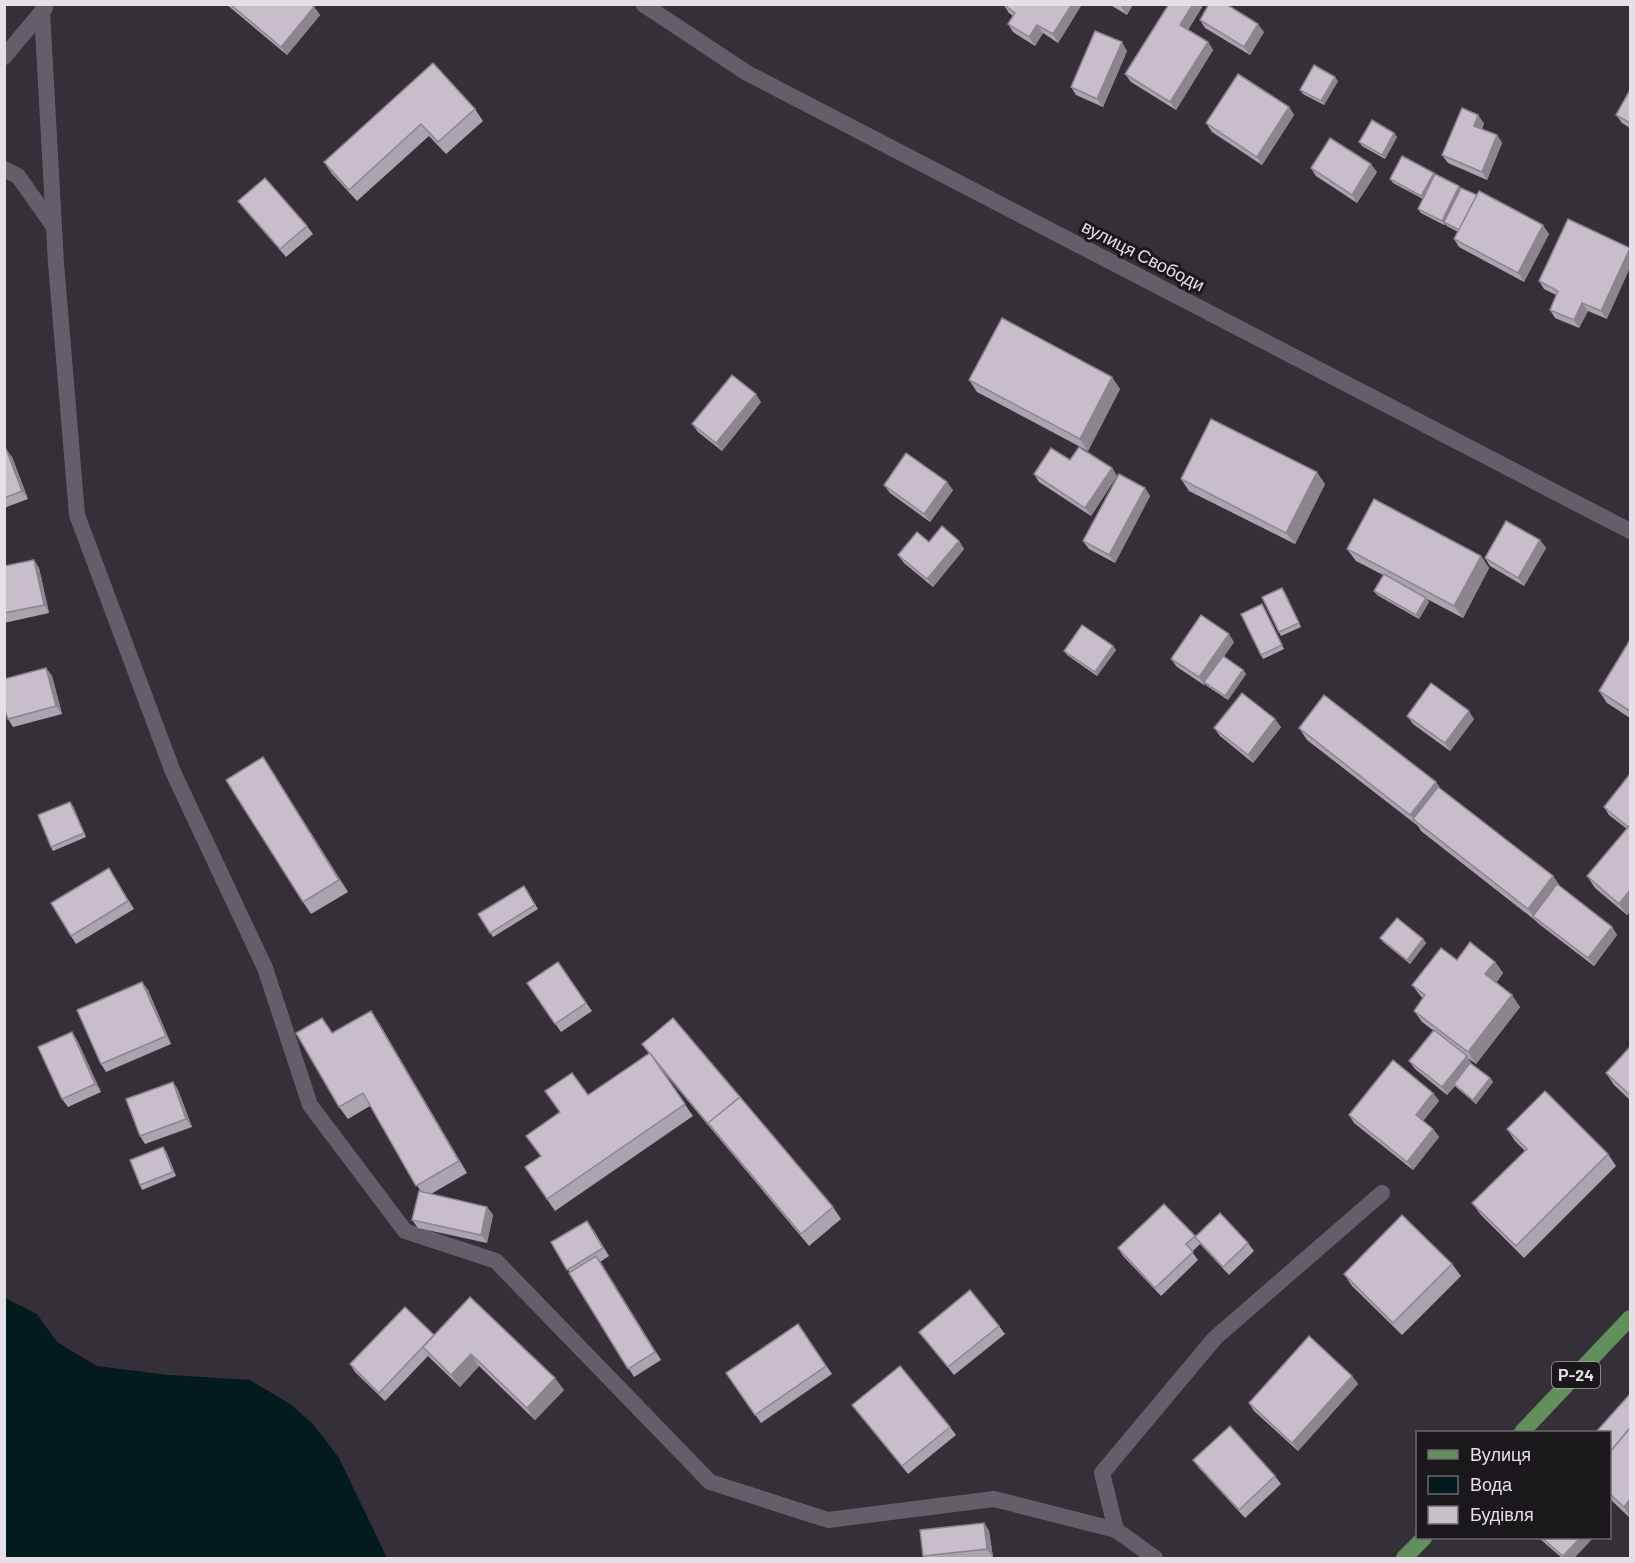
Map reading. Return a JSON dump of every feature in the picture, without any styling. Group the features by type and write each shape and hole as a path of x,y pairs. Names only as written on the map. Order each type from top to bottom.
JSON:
{"main road":[{"name":"Р-24","path":"1523,1431 1630,1318"},
{"path":"1404,1558 1423,1539"}],"street":[{"name":"вулиця Свободи","path":"644,4 747,73 1630,531"},
{"path":"4,57 45,8"},
{"path":"45,8 54,228 77,515 172,772 265,968 310,1105 405,1231 496,1261 710,1482 828,1520 994,1499 1116,1530 1155,1558"},
{"path":"4,169 18,176 54,228"},
{"path":"1116,1530 1102,1473 1215,1338 1382,1193"}],"water":[{"path":"5,1298 37,1314 57,1342 97,1366 169,1375 250,1380 290,1404 314,1425 339,1458 387,1558 5,1558"}],"building":[{"path":"230,4 311,4 314,7 281,47"},
{"path":"1003,4 1072,4 1053,34 1037,25 1029,37 1008,24 1015,13"},
{"path":"1169,4 1193,4 1180,25 1208,42 1170,102 1125,74"},
{"path":"1209,4 1226,4 1258,24 1244,47 1200,20"},
{"path":"1095,31 1122,42 1097,99 1071,87"},
{"path":"433,63 475,109 438,142 421,124 349,190 324,162"},
{"path":"1314,65 1335,77 1321,101 1300,90"},
{"path":"1238,74 1289,107 1257,157 1206,123"},
{"path":"1630,90 1630,123 1616,115"},
{"path":"1462,108 1478,115 1474,126 1497,135 1482,172 1442,155"},
{"path":"1372,120 1394,133 1382,155 1359,142"},
{"path":"1330,138 1371,164 1352,195 1311,168"},
{"path":"1402,156 1434,173 1421,196 1390,179"},
{"path":"1435,174 1459,186 1442,221 1418,209"},
{"path":"265,178 307,226 280,249 238,201"},
{"path":"1461,188 1477,195 1459,230 1444,222"},
{"path":"1479,191 1543,225 1518,273 1454,239"},
{"path":"1568,219 1630,248 1601,311 1582,303 1574,320 1550,310 1558,291 1539,281"},
{"path":"1002,318 1112,377 1080,439 969,380"},
{"path":"732,375 756,394 716,443 692,424"},
{"path":"1211,419 1317,472 1286,533 1181,479"},
{"path":"1079,447 1112,468 1085,508 1034,474 1051,448 1070,460"},
{"path":"6,449 22,491 4,498 4,450"},
{"path":"906,453 947,482 924,514 884,485"},
{"path":"1119,474 1145,488 1109,555 1083,541"},
{"path":"1374,499 1481,556 1454,606 1347,549"},
{"path":"1506,521 1540,540 1518,578 1485,558"},
{"path":"942,526 959,541 927,579 898,555 917,532 929,542"},
{"path":"34,560 44,605 4,613 4,566"},
{"path":"1384,574 1426,598 1416,615 1374,591"},
{"path":"1282,588 1299,623 1279,632 1262,597"},
{"path":"1262,604 1282,645 1261,655 1241,614"},
{"path":"1201,615 1229,634 1199,677 1171,659"},
{"path":"1082,625 1113,646 1095,672 1064,651"},
{"path":"1630,640 1630,711 1599,691"},
{"path":"1223,656 1243,670 1225,696 1204,682"},
{"path":"46,668 56,706 8,719 4,707 4,679"},
{"path":"1431,683 1469,711 1445,743 1407,716"},
{"path":"1242,693 1275,719 1248,755 1214,728"},
{"path":"1324,695 1436,782 1410,815 1299,728"},
{"path":"263,757 339,880 303,902 226,780"},
{"path":"1630,774 1630,825 1628,827 1604,807"},
{"path":"1438,787 1553,876 1528,909 1413,819"},
{"path":"70,802 84,833 51,847 38,815"},
{"path":"1630,825 1630,890 1619,904 1587,876"},
{"path":"109,868 128,901 71,936 51,903"},
{"path":"1557,884 1612,927 1588,958 1533,916"},
{"path":"524,886 535,905 490,933 478,914"},
{"path":"1397,918 1423,939 1407,960 1380,938"},
{"path":"1470,942 1495,962 1485,974 1512,995 1468,1052 1414,1011 1425,995 1412,985 1441,948 1457,960"},
{"path":"558,962 586,1003 555,1024 527,983"},
{"path":"142,982 166,1036 101,1064 77,1010"},
{"path":"371,1011 459,1161 416,1186 363,1093 339,1107 296,1033 322,1018 332,1033"},
{"path":"673,1018 740,1097 708,1124 642,1044"},
{"path":"1434,1030 1467,1056 1442,1087 1409,1061"},
{"path":"72,1032 95,1084 62,1099 38,1047"},
{"path":"1630,1047 1630,1095 1606,1073"},
{"path":"650,1053 685,1104 547,1199 525,1167 541,1156 526,1136 560,1112 545,1091 572,1073 588,1095"},
{"path":"1393,1060 1433,1093 1416,1115 1433,1129 1407,1162 1349,1115"},
{"path":"1470,1063 1490,1078 1473,1100 1454,1084"},
{"path":"173,1082 186,1119 140,1136 126,1099"},
{"path":"1545,1091 1608,1154 1516,1246 1472,1203 1527,1149 1507,1129"},
{"path":"740,1097 833,1207 801,1234 708,1123"},
{"path":"163,1147 173,1172 140,1185 130,1160"},
{"path":"419,1191 487,1207 481,1235 412,1220"},
{"path":"1164,1204 1195,1236 1186,1244 1193,1252 1155,1288 1118,1248"},
{"path":"1220,1213 1248,1243 1223,1267 1195,1237"},
{"path":"1402,1215 1452,1264 1393,1323 1344,1274"},
{"path":"587,1221 603,1248 567,1270 551,1242"},
{"path":"596,1256 655,1352 628,1369 569,1273"},
{"path":"970,1290 999,1326 948,1367 919,1332"},
{"path":"470,1297 555,1378 527,1408 471,1354 451,1375 423,1347"},
{"path":"405,1307 434,1335 379,1393 350,1364"},
{"path":"798,1324 826,1366 755,1415 726,1373"},
{"path":"1309,1336 1352,1376 1292,1443 1249,1403"},
{"path":"900,1366 950,1427 902,1466 852,1405"},
{"path":"1630,1394 1630,1428 1611,1451 1611,1431 1597,1431"},
{"path":"1230,1426 1275,1476 1239,1510 1193,1460"},
{"path":"1630,1428 1630,1499 1624,1507 1611,1495 1611,1451"},
{"path":"984,1523 987,1549 923,1556 920,1530"},
{"path":"1543,1539 1579,1539 1563,1556"}]}
